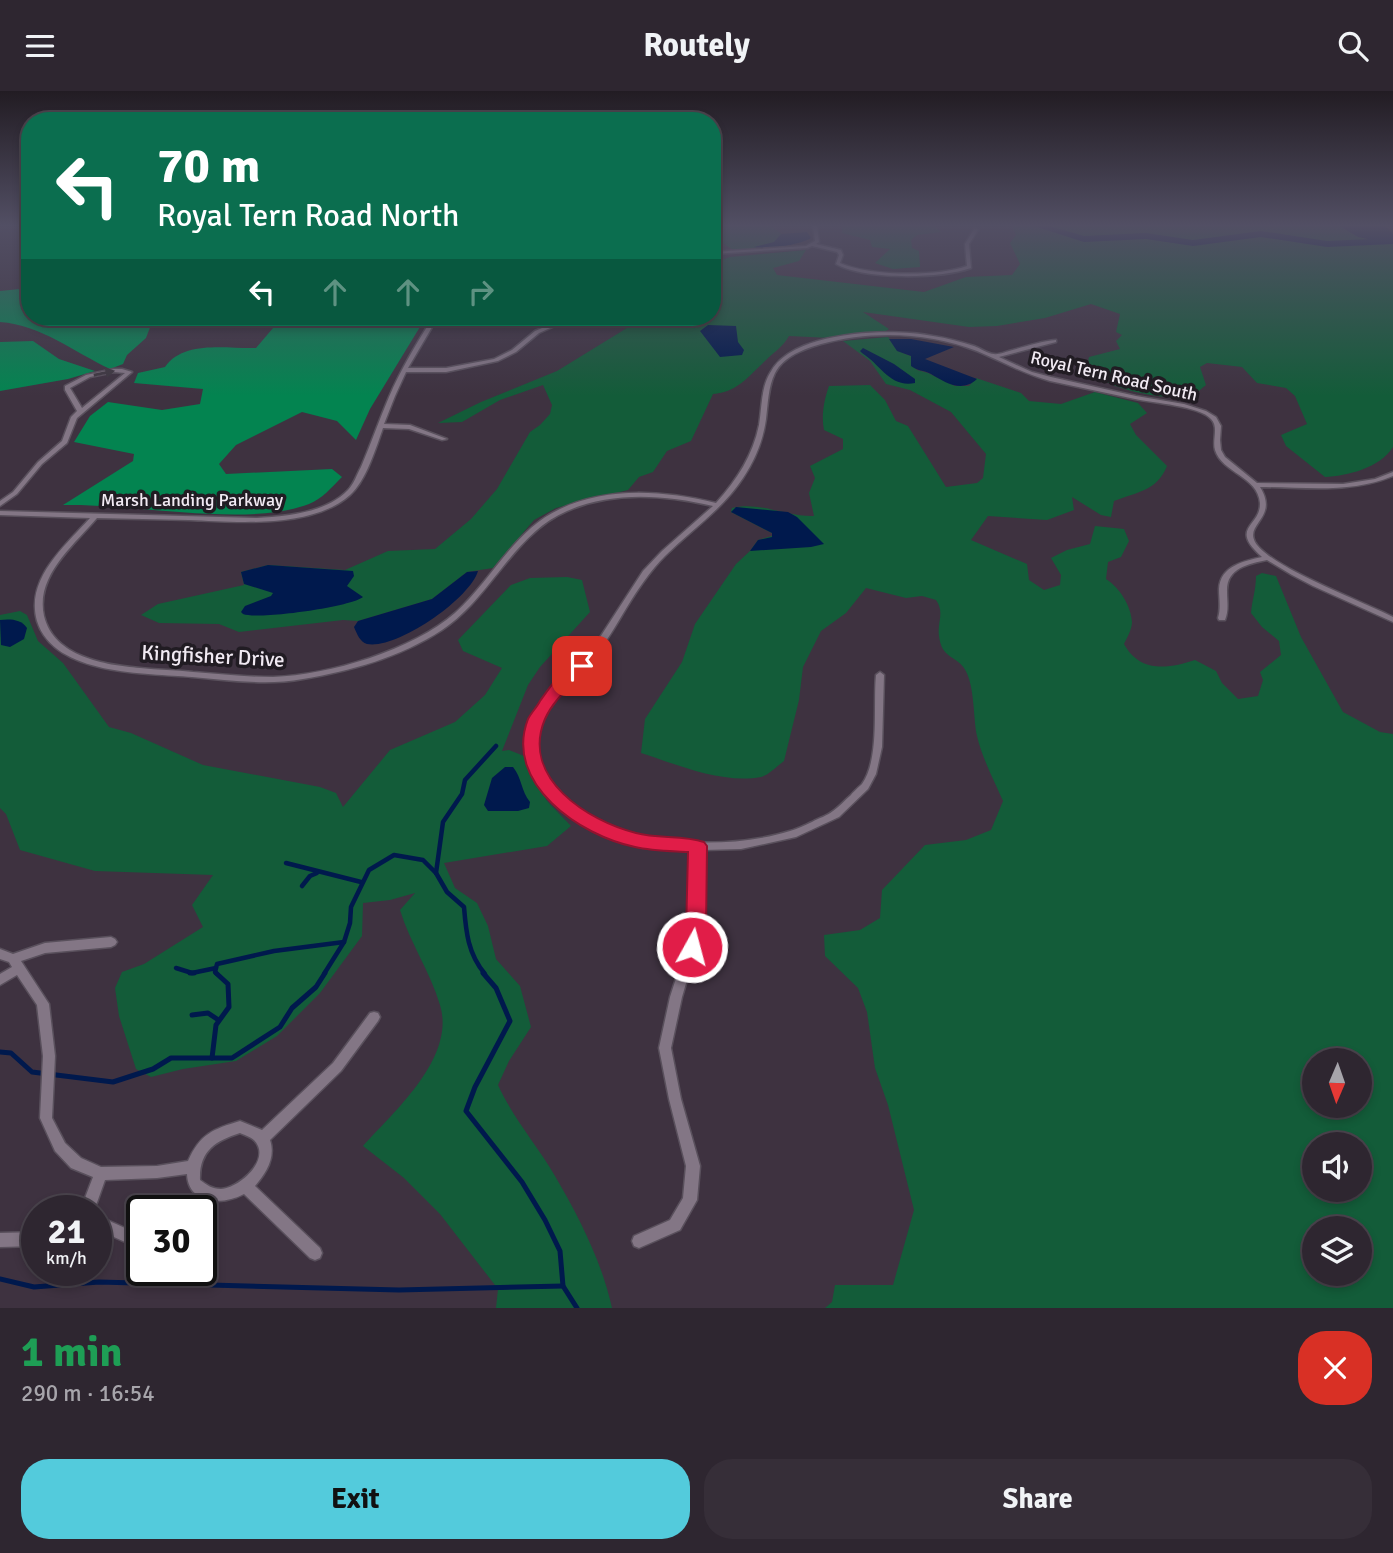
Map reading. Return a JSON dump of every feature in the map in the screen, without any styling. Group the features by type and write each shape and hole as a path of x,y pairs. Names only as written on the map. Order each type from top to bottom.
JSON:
{"street":[{"name":"Marsh Landing Parkway","path":"0,513 257,520 312,511 351,491 383,426 386,411 406,368 430,326"},
{"path":"406,368 452,368 502,358 537,332 551,326"},
{"name":"Royal Tern Road South","path":"880,675 875,768 861,792 847,806 808,830 784,838 752,844 698,846 635,840 587,822 563,805 550,791 536,766 532,745 537,719 547,700 592,655 657,560 717,505 740,478 755,448 764,393 769,379 778,364 798,350 843,338 907,334 949,340 1040,376 1204,412 1214,418 1218,426 1215,440 1219,452 1255,485"},
{"path":"995,356 1054,341"},
{"path":"0,504 65,442 74,417 129,372 106,372 74,382 67,387 80,411"},
{"path":"383,426 410,427 444,439"},
{"path":"1393,474 1375,482 1353,485 1255,485 1264,505 1261,516 1251,526 1249,534 1256,548 1267,558 1393,620"},
{"name":"Kingfisher Drive","path":"96,515 55,561 45,580 38,609 44,629 52,639 74,655 106,666 260,680 297,678 339,669 426,637 461,611 533,530 548,518 573,506 611,497 641,494 674,496 717,505"},
{"path":"1222,618 1226,607 1223,585 1226,576 1243,564 1267,558"},
{"path":"639,1241 675,1225 690,1200 693,1166 665,1048 676,997 696,932 698,846"},
{"path":"0,980 16,964 45,948 111,942"},
{"path":"0,954 16,964 43,1004 49,1056 46,1118 60,1147 76,1163 101,1174 157,1172 192,1167"},
{"path":"263,1137 337,1067 374,1017"},
{"path":"240,1127 255,1130 263,1137 266,1145 265,1161 245,1186 230,1193 209,1194 194,1183 192,1167 202,1147 219,1133 240,1127"},
{"path":"94,1195 101,1174"},
{"path":"245,1186 315,1253"},
{"path":"0,1240 21,1239"}],"green space":[{"path":"721,283 844,283 924,292 950,283 1393,283 1393,447 1372,465 1353,473 1325,477 1286,446 1281,435 1307,424 1295,396 1286,388 1257,383 1242,367 1207,363 1200,367 1206,385 1193,395 1182,397 1148,394 1112,384 1098,377 1090,368 1089,357 1120,349 1116,341 1122,335 1116,332 1120,314 1091,304 1045,318 997,326 969,327 863,312 889,329 883,333 831,338 789,336 742,383 713,394 691,441 667,451 653,472 639,477 628,490 556,508 534,520 493,568 467,572 432,599 358,621 343,620 239,632 219,624 159,623 141,615 158,604 244,585 241,572 268,565 345,570 388,551 435,549 471,519 497,489 530,432 550,414 552,405 543,385 500,400 462,422 438,423 557,371 633,326 721,326"},
{"path":"21,289 21,326 0,322 0,291"},
{"path":"22,326 151,326 146,338 127,355 123,364 110,369"},
{"path":"275,326 421,326 370,409 356,440 337,421 302,412 236,445 219,464 226,474 332,469 342,477 314,502 284,511 254,514 63,505 133,461 134,454 74,442 90,416 108,402 162,410 200,404 203,389 134,383 138,373 165,367 173,358 194,349 256,348"},
{"path":"888,337 903,353 911,356 911,363 917,370 955,386 969,386 976,378 1021,393 1029,401 1061,404 1095,392 1138,403 1147,413 1130,424 1136,435 1167,466 1152,486 1114,501 1111,517 1101,515 1072,497 1074,510 1047,520 988,516 971,540 1027,564 1029,580 1044,590 1060,585 1061,575 1051,558 1067,550 1090,544 1095,526 1124,529 1129,541 1121,557 1108,562 1106,579 1120,592 1131,616 1132,625 1124,644 1138,660 1146,664 1165,667 1195,660 1216,671 1222,683 1238,699 1258,696 1263,680 1260,672 1281,655 1279,641 1262,627 1251,613 1256,576 1262,573 1276,576 1301,637 1343,712 1380,732 1393,734 1393,1308 825,1308 832,1302 835,1285 893,1285 914,1210 888,1105 875,1068 867,1012 858,988 825,956 824,935 860,930 880,918 882,890 925,845 966,840 991,830 1003,801 979,744 968,675 943,649 939,631 940,609 936,600 922,596 906,598 866,588 846,613 821,631 803,667 799,700 784,761 770,772 761,777 716,776 641,753 645,719 682,662 695,624 736,564 758,540 772,536 772,533 731,512 732,508 752,506 814,516 809,493 815,478 810,466 843,449 843,439 824,430 824,408 829,386 870,385 885,400 896,421 908,426 946,487 977,483 983,478 986,454 951,412 910,390 886,384 870,361 843,341"},
{"path":"33,341 59,359 95,371 68,379 0,391 0,342"},
{"path":"567,577 582,580 590,612 540,667 528,685 502,751 509,750 524,756 547,801 571,826 547,846 444,863 455,888 477,903 488,926 496,959 520,986 531,1027 509,1061 498,1085 555,1176 581,1224 596,1257 612,1308 496,1308 498,1289 440,1214 404,1178 363,1146 419,1082 439,1044 443,1025 440,1005 431,980 400,910 415,893 390,900 363,903 362,936 320,993 277,1036 236,1061 151,1077 136,1069 119,1016 115,988 122,972 144,964 203,927 192,905 213,875 95,871 20,850 6,814 0,808 0,615 20,611 27,615 38,641 63,663 109,727 131,733 203,765 320,787 336,793 343,807 390,750 455,722 485,695 502,668 463,651 458,640 511,585 530,578"}],"water":[{"path":"707,326 736,326 738,342 744,350 742,355 720,357 700,331"},
{"path":"889,339 911,339 954,347 925,359 977,379 960,386 942,381 911,366 911,356 897,351"},
{"path":"863,348 894,364 915,379 915,383 906,384 892,379 860,351"},
{"path":"736,507 788,512 797,517 824,544 750,551 758,540 772,537 772,533 731,512"},
{"path":"268,565 353,571 354,576 347,586 363,597 341,605 304,611 266,615 243,614 241,612 245,606 273,593 244,584 241,572"},
{"path":"478,571 472,582 447,608 413,631 380,644 367,644 362,641 354,627 358,621 432,599 467,572"},
{"path":"0,620 15,620 25,625 27,628 24,639 10,647 1,645"},
{"path":"505,767 513,767 516,771 530,802 529,808 518,811 488,811 484,805 492,778"}],"waterway":[{"path":"436,873 443,822 462,794 465,780 496,746"},
{"path":"344,942 350,923 351,907 369,870 394,855 423,860 436,873"},
{"path":"286,863 361,882"},
{"path":"302,886 310,876 317,873"},
{"path":"436,873 447,892 464,907 471,951 485,974"},
{"path":"216,968 217,964 274,951 344,942"},
{"path":"324,974 344,942"},
{"path":"176,968 192,973"},
{"path":"192,973 216,968"},
{"path":"216,968 216,973"},
{"path":"212,1058 216,1025 229,1007 228,984 216,973"},
{"path":"212,1058 232,1058 280,1027 292,1008 316,987 325,973"},
{"path":"483,973 496,988 510,1021 475,1087 466,1111 522,1182 545,1220 560,1251 563,1286"},
{"path":"192,1015 208,1013 217,1019"},
{"path":"0,1052 11,1053 32,1072 113,1082 153,1069 171,1058 212,1058"},
{"path":"0,1279 34,1287 99,1282 399,1290 563,1286"},
{"path":"563,1286 577,1308"}],"route":[{"path":"582,666 557,687 541,709 532,745 536,766 550,791 563,805 587,822 635,840 673,846 698,846 696,932 692,947"}]}
